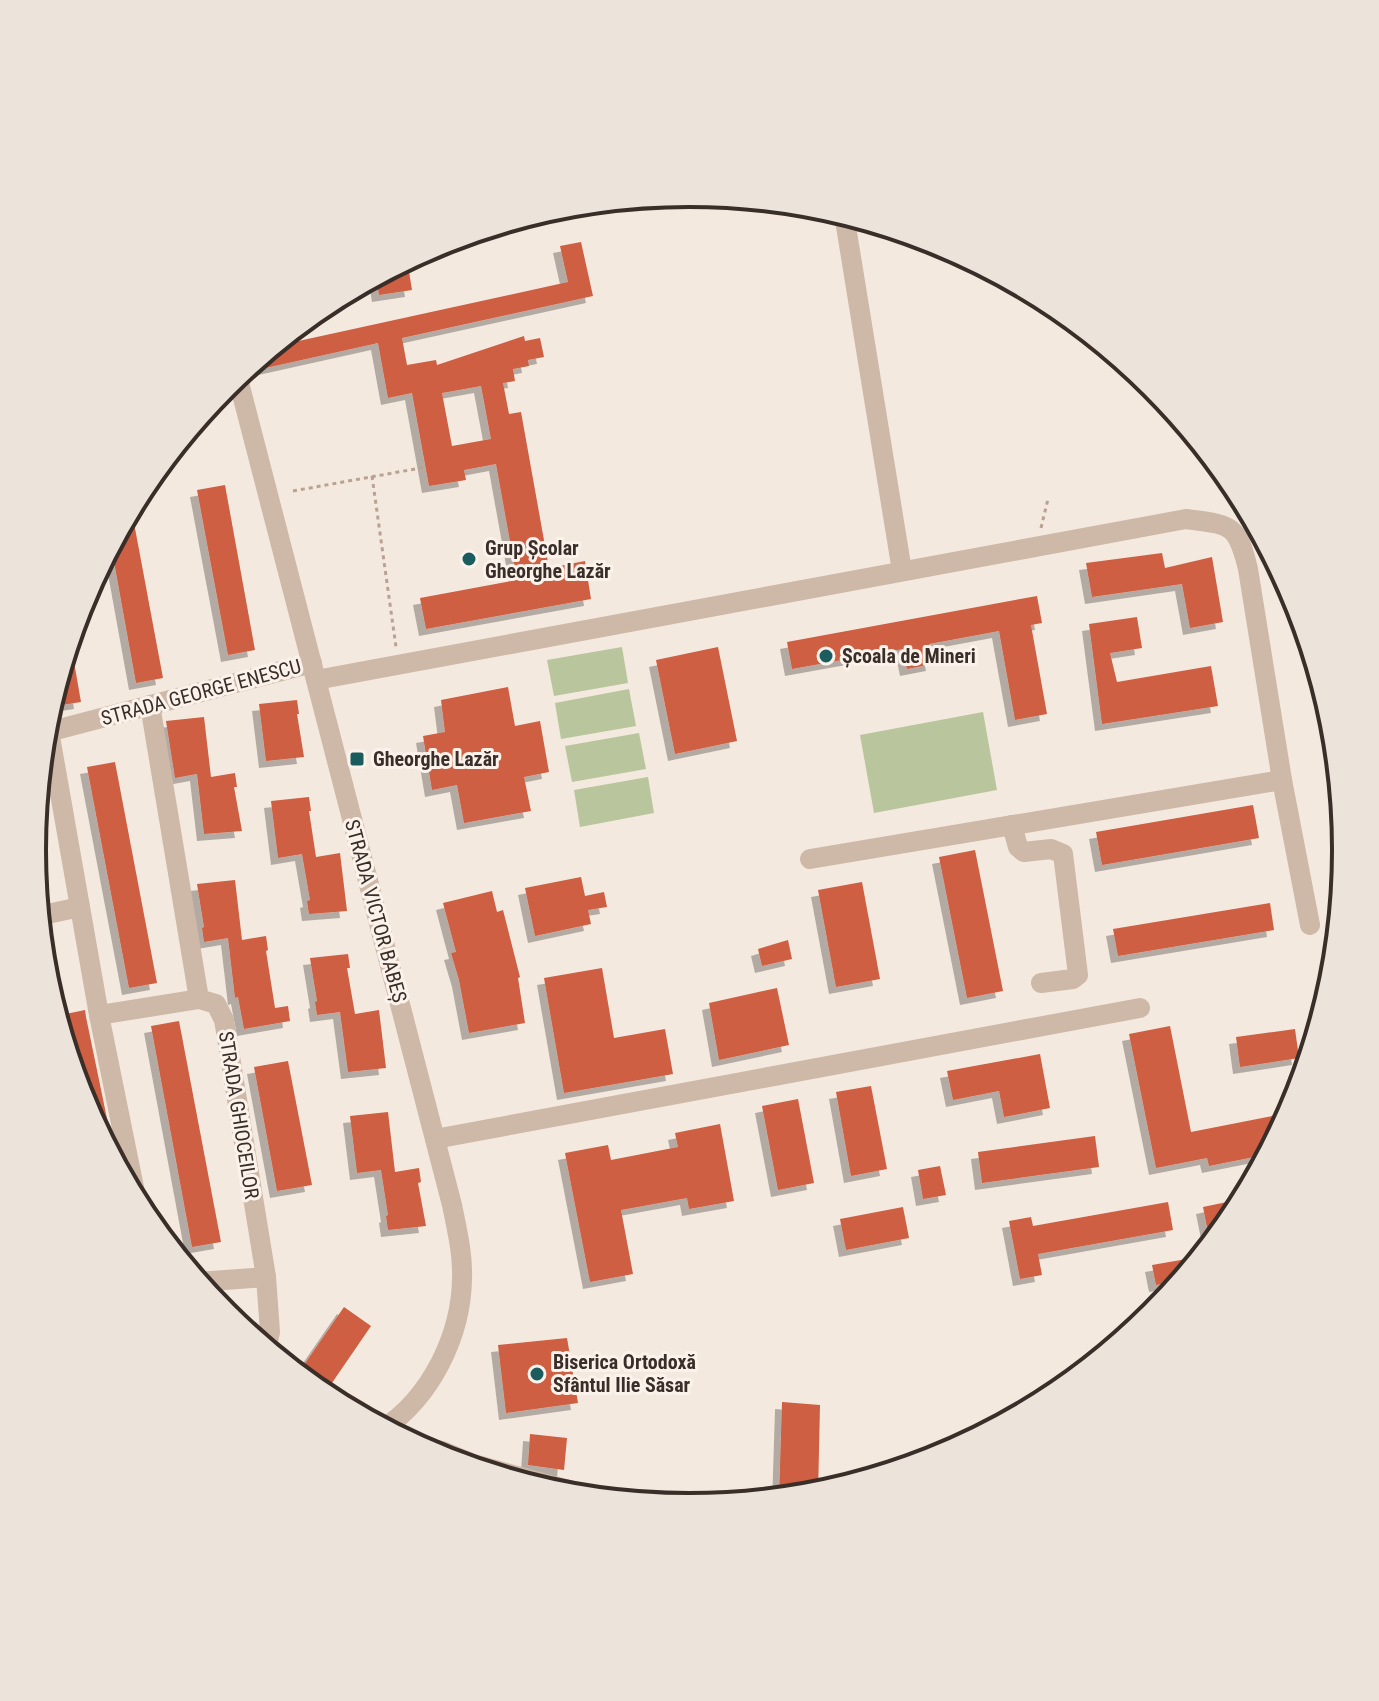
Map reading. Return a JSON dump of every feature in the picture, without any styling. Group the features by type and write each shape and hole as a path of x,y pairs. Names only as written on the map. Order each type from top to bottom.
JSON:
{"street":[{"path":"846,227 902,571"},
{"name":"STRADA VICTOR BABEȘ","path":"241,389 460,1245 461,1296 452,1337 436,1369 396,1423"},
{"name":"STRADA GEORGE ENESCU","path":"57,729 150,705 314,671 398,664 1186,519 1223,524 1236,533 1242,545 1282,780"},
{"path":"99,1015 199,999 150,705"},
{"path":"52,765 130,1169"},
{"path":"810,859 1282,780 1310,925"},
{"path":"1012,825 1018,847 1024,852 1051,849 1063,854 1078,975 1073,979 1041,983"},
{"path":"50,914 80,907"},
{"name":"STRADA GHIOCEILOR","path":"199,999 216,1004 224,1020 266,1277 269,1337"},
{"path":"435,1139 1140,1008"},
{"path":"211,1281 266,1277"}],"path":[{"path":"293,491 426,467"},
{"path":"372,476 398,664"},
{"path":"1035,547 1048,499"}],"green space":[{"path":"622,647 628,683 554,696 547,660"},
{"path":"629,689 636,726 561,739 555,703"},
{"path":"983,712 997,790 874,813 860,735"},
{"path":"639,733 646,769 572,782 565,746"},
{"path":"648,777 654,813 580,827 574,790"}],"building":[{"path":"581,242 593,296 402,338 407,365 436,360 437,365 524,336 525,341 540,338 544,357 528,360 529,366 513,369 515,381 503,383 509,414 521,412 549,568 585,561 591,599 426,629 420,598 517,580 496,464 464,470 466,480 429,486 412,393 388,398 378,343 263,368 296,341 568,282 560,246","holes":["481,386 491,439 452,446 442,393"]},
{"path":"409,271 412,290 379,295 378,288"},
{"path":"225,485 255,650 228,655 197,490"},
{"path":"134,525 163,678 136,683 114,562"},
{"path":"1162,553 1165,568 1212,557 1223,622 1190,628 1182,584 1092,597 1086,563"},
{"name":"Școala de Mineri","path":"1037,596 1042,623 1031,625 1047,714 1015,720 999,631 929,644 933,664 907,669 903,649 792,669 787,642"},
{"path":"1137,617 1142,648 1110,653 1117,682 1211,666 1218,706 1102,724 1089,624"},
{"path":"718,647 737,741 675,754 656,660"},
{"path":"74,663 81,702 63,705"},
{"path":"508,687 515,726 540,721 549,772 524,777 531,811 464,823 457,785 432,790 423,736 445,732 441,700"},
{"path":"297,700 304,757 266,761 259,704"},
{"path":"204,717 211,777 235,773 237,787 234,787 242,831 204,834 197,774 175,778 166,721"},
{"path":"115,762 157,983 129,988 87,767"},
{"path":"309,797 316,857 340,853 347,911 309,914 307,901 310,900 302,854 278,858 271,801"},
{"path":"1253,805 1259,838 1102,865 1096,832"},
{"path":"975,850 1003,991 967,998 939,857"},
{"path":"581,877 585,896 604,892 607,907 588,910 591,924 535,936 525,888"},
{"path":"235,880 242,940 266,936 275,1008 288,1006 290,1021 244,1029 238,997 235,998 228,938 204,942 197,884"},
{"path":"862,882 880,979 836,987 818,890"},
{"path":"492,891 497,912 503,910 520,977 525,1023 469,1033 451,953 456,952 443,903"},
{"path":"1270,903 1274,930 1118,956 1113,929"},
{"path":"788,940 792,959 762,966 758,949"},
{"path":"348,954 350,968 347,968 355,1014 379,1010 386,1068 348,1072 340,1012 317,1015 310,958"},
{"path":"602,968 614,1038 665,1029 673,1074 564,1093 544,978"},
{"path":"777,988 789,1045 719,1060 709,1003"},
{"path":"85,1010 109,1129 80,1057 67,1014"},
{"path":"179,1021 221,1242 192,1247 151,1026"},
{"path":"1170,1026 1191,1132 1276,1115 1255,1157 1209,1166 1207,1158 1156,1168 1129,1034"},
{"path":"1295,1029 1299,1057 1240,1067 1236,1037"},
{"path":"1040,1054 1050,1108 1004,1117 999,1091 953,1100 947,1071"},
{"path":"288,1061 312,1185 277,1191 254,1067"},
{"path":"871,1086 887,1169 851,1176 836,1092"},
{"path":"798,1099 814,1183 778,1190 762,1106"},
{"path":"388,1112 395,1172 419,1168 421,1182 418,1183 426,1226 388,1230 381,1170 357,1173 350,1116"},
{"path":"720,1124 734,1201 689,1209 687,1198 621,1210 633,1274 590,1282 565,1153 608,1145 611,1160 678,1147 675,1133"},
{"path":"1095,1136 1099,1167 982,1183 978,1152"},
{"path":"940,1166 946,1195 923,1199 918,1170"},
{"path":"1168,1202 1173,1230 1038,1254 1042,1275 1020,1279 1009,1221 1031,1217 1033,1226"},
{"path":"1229,1202 1208,1231 1203,1207"},
{"path":"903,1207 909,1238 846,1250 840,1219"},
{"path":"1186,1259 1166,1283 1156,1285 1152,1265"},
{"path":"344,1307 371,1326 331,1385 304,1365"},
{"name":"Biserica Ortodoxă Sfântul Ilie Săsar","path":"567,1338 578,1403 506,1413 498,1345"},
{"path":"782,1402 820,1405 818,1481 779,1487"},
{"path":"530,1434 567,1438 564,1470 528,1465"}],"place":[{"name":"Grup Școlar Gheorghe Lazăr","path":"469,559"},
{"name":"Școala de Mineri","path":"826,656"},
{"name":"Gheorghe Lazăr","path":"357,759"},
{"name":"Biserica Ortodoxă Sfântul Ilie Săsar","path":"537,1374"}]}
